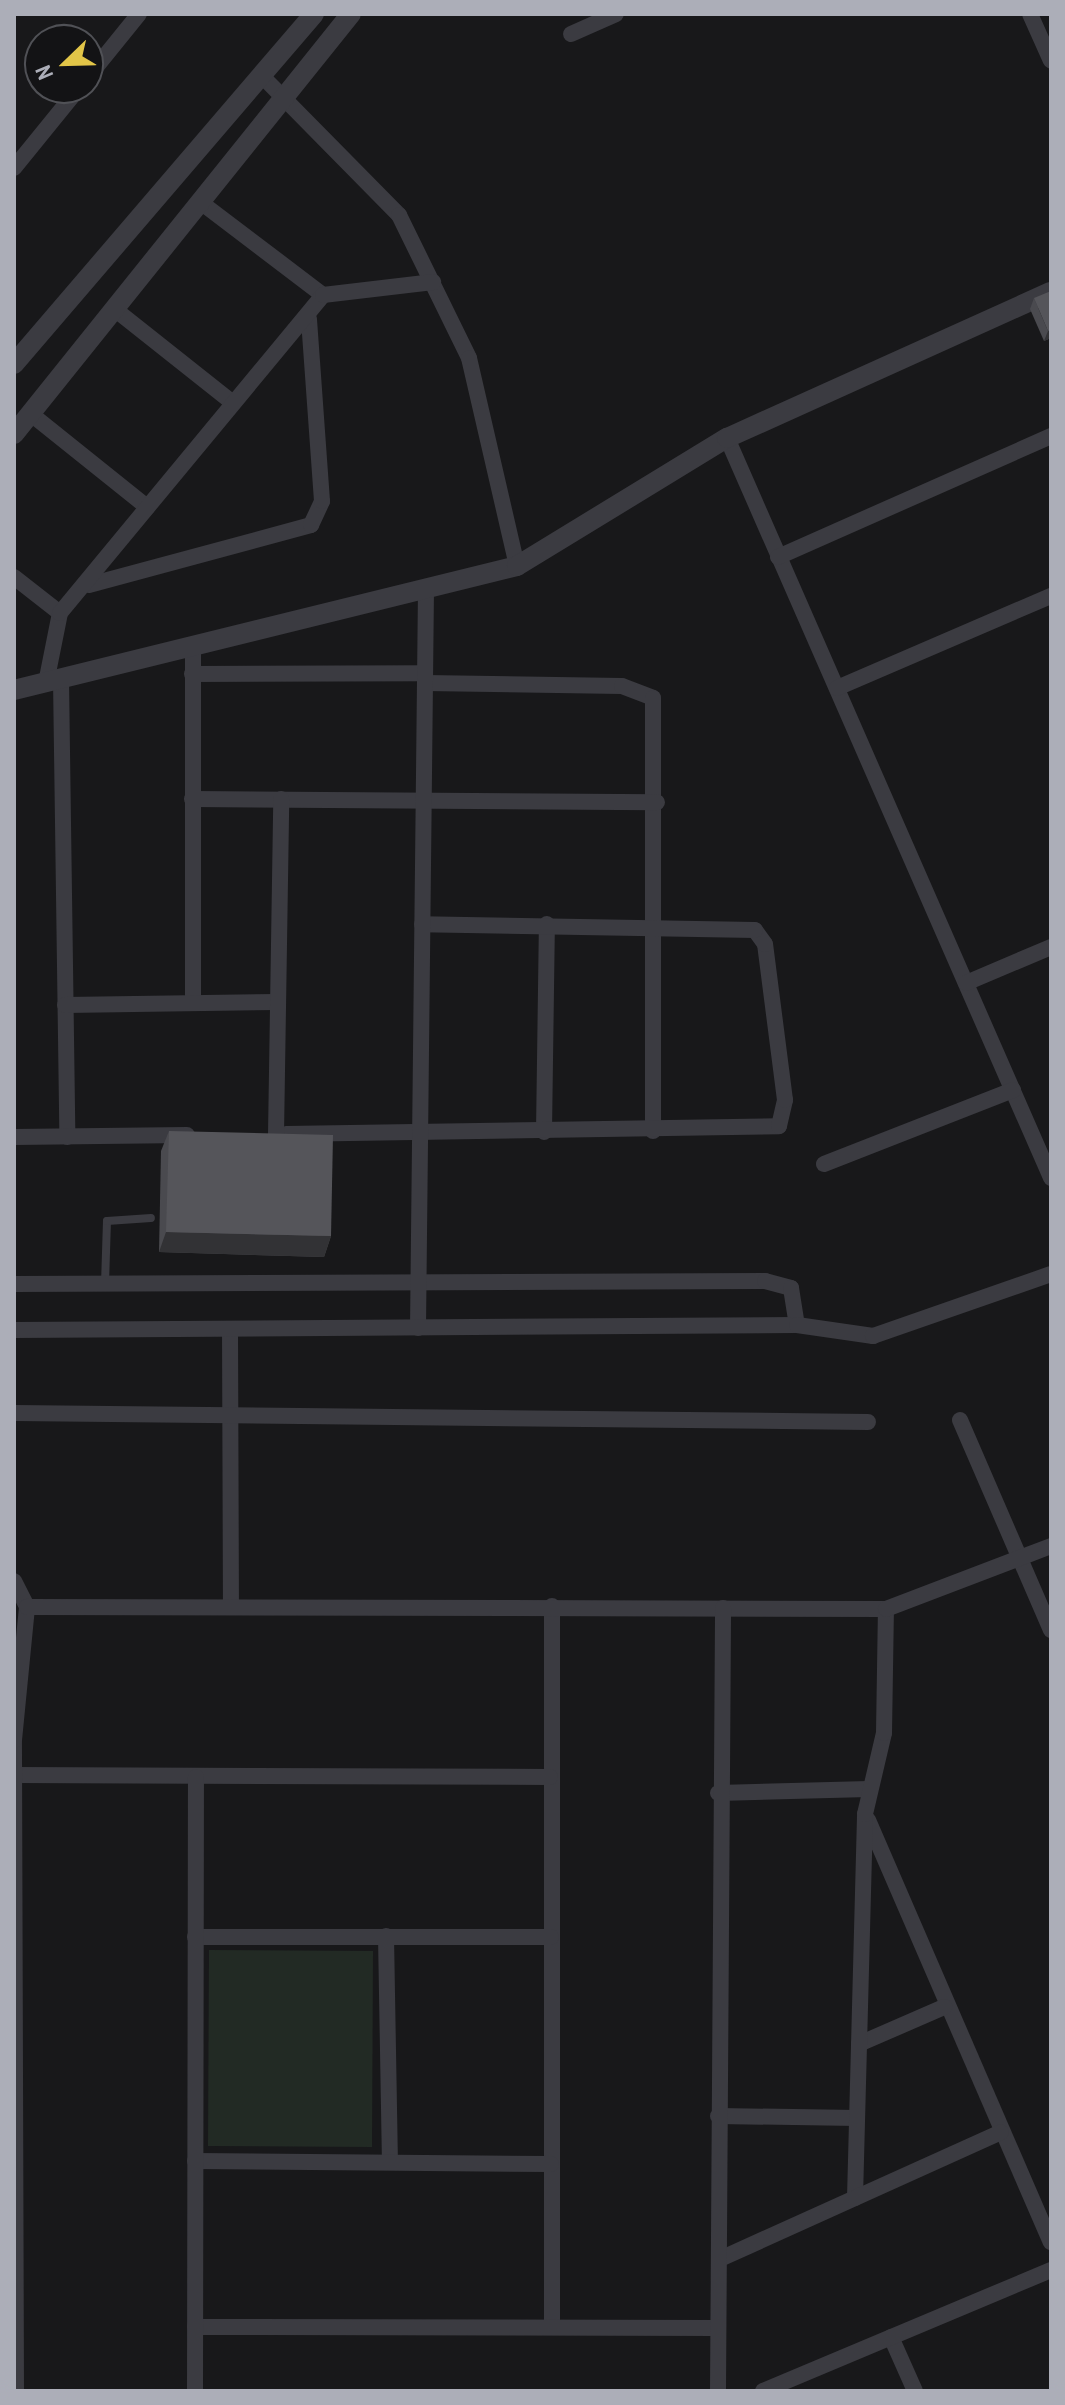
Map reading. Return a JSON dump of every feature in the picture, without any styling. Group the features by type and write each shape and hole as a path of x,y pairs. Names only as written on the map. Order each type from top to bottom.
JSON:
{"street":[{"path":"104,57 139,14"},
{"path":"17,356 314,14"},
{"path":"14,434 203,204 351,14"},
{"path":"571,34 616,14"},
{"path":"1030,14 1051,61"},
{"path":"261,75 288,95 399,215 433,282 481,398 517,566"},
{"path":"14,168 66,104"},
{"path":"203,204 323,295 433,282"},
{"path":"14,690 517,566 727,438 1051,292"},
{"path":"67,1137 53,681 60,613 89,585 147,507 309,318 323,295"},
{"path":"117,311 233,403"},
{"path":"89,585 311,525 322,501 309,318"},
{"path":"31,414 147,507"},
{"path":"778,557 1051,436"},
{"path":"727,438 1050,1172"},
{"path":"14,577 60,613"},
{"path":"418,1328 426,590"},
{"path":"837,688 1051,596"},
{"path":"193,647 193,1003"},
{"path":"192,674 425,678 643,690 658,716 653,1131"},
{"path":"192,799 657,802"},
{"path":"281,799 278,1002 268,1135 769,1131 785,1113 761,935 744,927 422,924"},
{"path":"544,1132 547,924"},
{"path":"966,983 1051,947"},
{"path":"65,1005 278,1002"},
{"path":"824,1164 1013,1090"},
{"path":"14,1137 201,1135"},
{"path":"14,1330 797,1325 873,1336 1051,1274"},
{"path":"14,1284 765,1281 791,1288 797,1325"},
{"path":"230,1329 231,1604"},
{"path":"14,1413 228,1411 868,1422"},
{"path":"960,1420 1051,1630"},
{"path":"27,1607 231,1604 886,1609 1051,1546"},
{"path":"14,1581 27,1607 14,1775 16,2391"},
{"path":"552,1606 552,2327"},
{"path":"718,2391 718,1793 723,1608"},
{"path":"855,2198 865,1814 884,1733 886,1609"},
{"path":"14,1775 550,1777"},
{"path":"195,2391 196,1777"},
{"path":"718,1793 869,1789"},
{"path":"865,1814 944,2007 1051,2242"},
{"path":"386,1936 390,2162"},
{"path":"195,1937 551,1937"},
{"path":"859,2044 944,2007"},
{"path":"718,2116 857,2118"},
{"path":"720,2259 1001,2132"},
{"path":"195,2161 551,2164"},
{"path":"763,2391 1050,2272"},
{"path":"195,2327 718,2328"},
{"path":"891,2337 915,2391"}],"lane":[{"path":"105,1284 107,1221 151,1218"}],"shaded area":[{"path":"209,1950 373,1951 372,2147 208,2146"}],"building":[{"path":"1051,291 1051,330 1048,331 1034,298"},
{"path":"169,1131 333,1135 331,1236 166,1232"}]}
